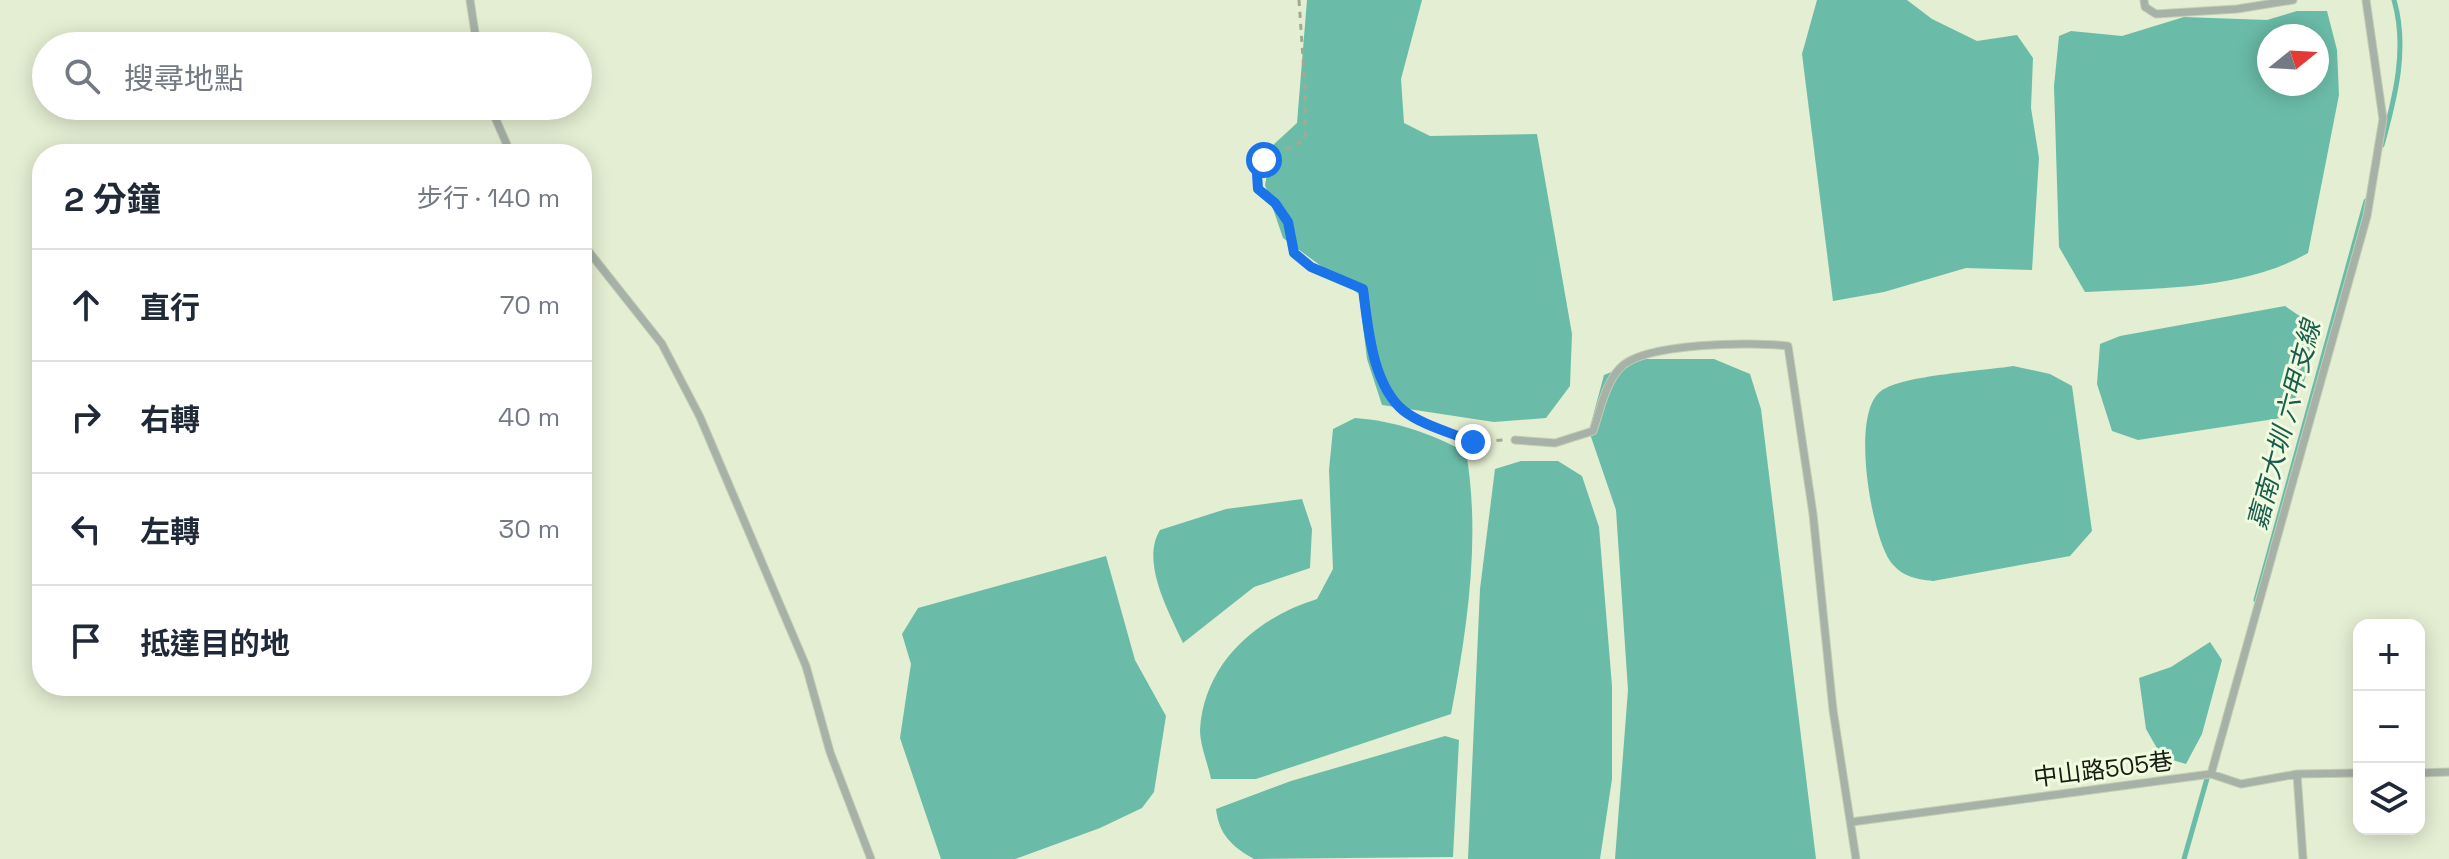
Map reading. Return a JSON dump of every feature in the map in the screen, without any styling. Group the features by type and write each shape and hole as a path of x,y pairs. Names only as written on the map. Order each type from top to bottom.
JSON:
{"lane":[{"path":"470,0 475,32"},
{"path":"2144,0 2145,7 2156,14 2237,9 2293,0"},
{"path":"2211,774 2367,216 2383,119 2366,0"},
{"path":"496,120 507,144"},
{"path":"592,256 662,344 700,417 806,666 830,752 871,859"},
{"path":"1515,440 1555,443 1593,431 1605,393 1620,367 1647,355 1685,348 1760,343 1788,346 1856,859"},
{"path":"2425,773 2449,772"},
{"name":"中山路505巷","path":"1851,822 2211,774 2241,784 2297,774 2353,773"},
{"path":"2297,774 2303,859"}],"path":[{"path":"1299,0 1305,140 1264,160 1257,174 1258,189 1275,203 1288,222 1294,253 1311,267 1363,289 1375,358 1391,398 1406,413 1473,442 1515,440"}],"water":[{"path":"1307,0 1422,0 1401,79 1404,123 1430,136 1537,134 1572,334 1570,386 1546,418 1494,422 1382,405 1367,359 1359,294 1283,238 1265,185 1272,146 1297,123"},
{"path":"1817,0 1907,0 1932,19 1977,41 2017,35 2033,58 2031,108 2039,158 2032,270 1966,268 1884,292 1833,301 1802,54"},
{"path":"2297,11 2327,11 2337,50 2339,95 2308,253 2283,265 2228,281 2171,288 2085,292 2059,247 2054,86 2059,36 2071,31 2122,36 2184,17 2267,20"},
{"path":"2285,306 2307,321 2310,349 2303,384 2281,418 2138,440 2112,431 2097,384 2100,344 2120,336"},
{"path":"1644,359 1714,359 1750,374 1761,409 1816,859 1615,859 1628,690 1616,510 1589,431 1604,375"},
{"path":"2013,366 2050,374 2072,386 2092,531 2070,556 1933,581 1914,578 1890,561 1876,526 1865,447 1872,403 1881,391 1907,381"},
{"path":"1355,418 1412,429 1466,452 1472,550 1467,617 1451,714 1256,779 1211,779 1200,730 1204,706 1223,663 1255,630 1295,607 1317,599 1333,569 1329,470 1333,429"},
{"path":"1521,461 1558,461 1582,476 1599,527 1612,686 1612,779 1600,859 1468,859 1480,589 1495,469"},
{"path":"1302,499 1312,529 1310,568 1254,587 1183,643 1155,572 1153,557 1160,530 1226,509"},
{"path":"1106,556 1135,660 1166,716 1154,792 1142,808 1100,828 1015,859 941,859 900,738 911,664 902,634 918,608"},
{"path":"2210,642 2222,660 2202,734 2186,764 2162,757 2146,729 2139,678 2171,667"},
{"path":"1445,736 1459,740 1453,857 1254,859 1233,844 1220,826 1216,809 1291,781"}],"waterway":[{"name":"嘉南大圳 六甲支線","path":"2382,145 2400,55 2394,0"},
{"name":"嘉南大圳 六甲支線","path":"2256,600 2366,201"},
{"name":"嘉南大圳 六甲支線","path":"2184,859 2208,775"}],"route":[{"path":"1264,160 1257,174 1258,189 1275,203 1288,222 1294,253 1311,267 1363,289 1375,358 1391,398 1406,413 1473,442"}]}
